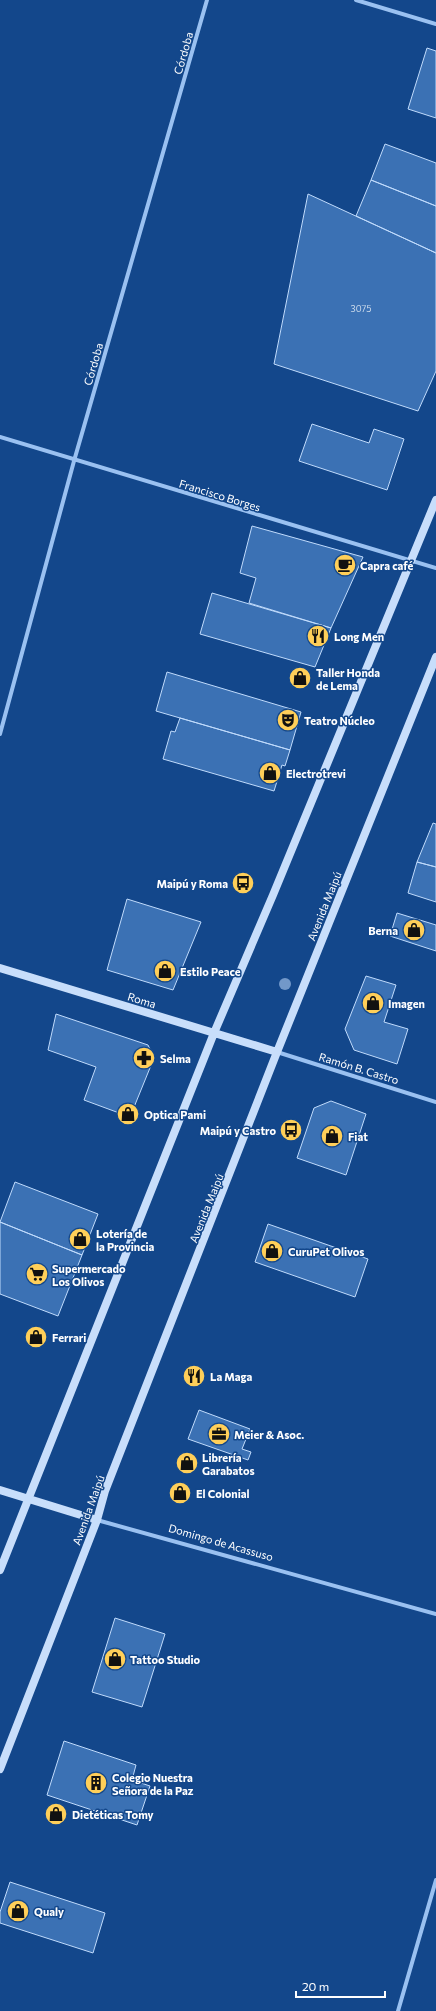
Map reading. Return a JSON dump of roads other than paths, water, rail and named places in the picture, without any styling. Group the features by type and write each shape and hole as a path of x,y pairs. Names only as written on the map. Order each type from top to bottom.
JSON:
{"main road":[{"path":"0,1570 27,1499 39,1474 214,1033 412,561 436,500"},
{"name":"Avenida Maipú","path":"0,1769 97,1520 105,1492 277,1052 436,657"},
{"name":"Roma","path":"0,968 277,1052"},
{"name":"Domingo de Acassuso","path":"0,1490 97,1520"}],"street":[{"name":"Córdoba","path":"0,734 74,461 207,0"},
{"path":"356,0 436,24"},
{"name":"Francisco Borges","path":"0,437 74,461 436,568"},
{"name":"Ramón B. Castro","path":"277,1052 436,1102"},
{"name":"Domingo de Acassuso","path":"97,1520 436,1614"},
{"path":"398,2011 436,1880"}],"place":[{"name":"Capra café","path":"345,565"},
{"name":"Long Men","path":"318,636"},
{"name":"Taller Honda de Lema","path":"300,678"},
{"name":"Teatro Núcleo","path":"288,720"},
{"name":"Electrotrevi","path":"270,773"},
{"name":"Maipú y Roma","path":"243,883"},
{"name":"Berna","path":"414,930"},
{"name":"Estilo Peace","path":"165,971"},
{"name":"Imagen","path":"373,1003"},
{"name":"Selma","path":"144,1058"},
{"name":"Optica Pami","path":"128,1114"},
{"name":"Maipú y Castro","path":"291,1130"},
{"name":"Fiat","path":"332,1136"},
{"name":"Lotería de la Provincia","path":"80,1239"},
{"name":"CuruPet Olivos","path":"272,1251"},
{"name":"Supermercado Los Olivos","path":"37,1274"},
{"name":"Ferrari","path":"36,1337"},
{"name":"La Maga","path":"194,1376"},
{"name":"Meier & Asoc.","path":"219,1434"},
{"name":"Librería Garabatos","path":"187,1463"},
{"name":"El Colonial","path":"180,1493"},
{"name":"Tattoo Studio","path":"115,1659"},
{"name":"Colegio Nuestra Señora de la Paz","path":"96,1783"},
{"name":"Dietéticas Tomy","path":"56,1814"},
{"name":"Qualy","path":"18,1911"}]}
